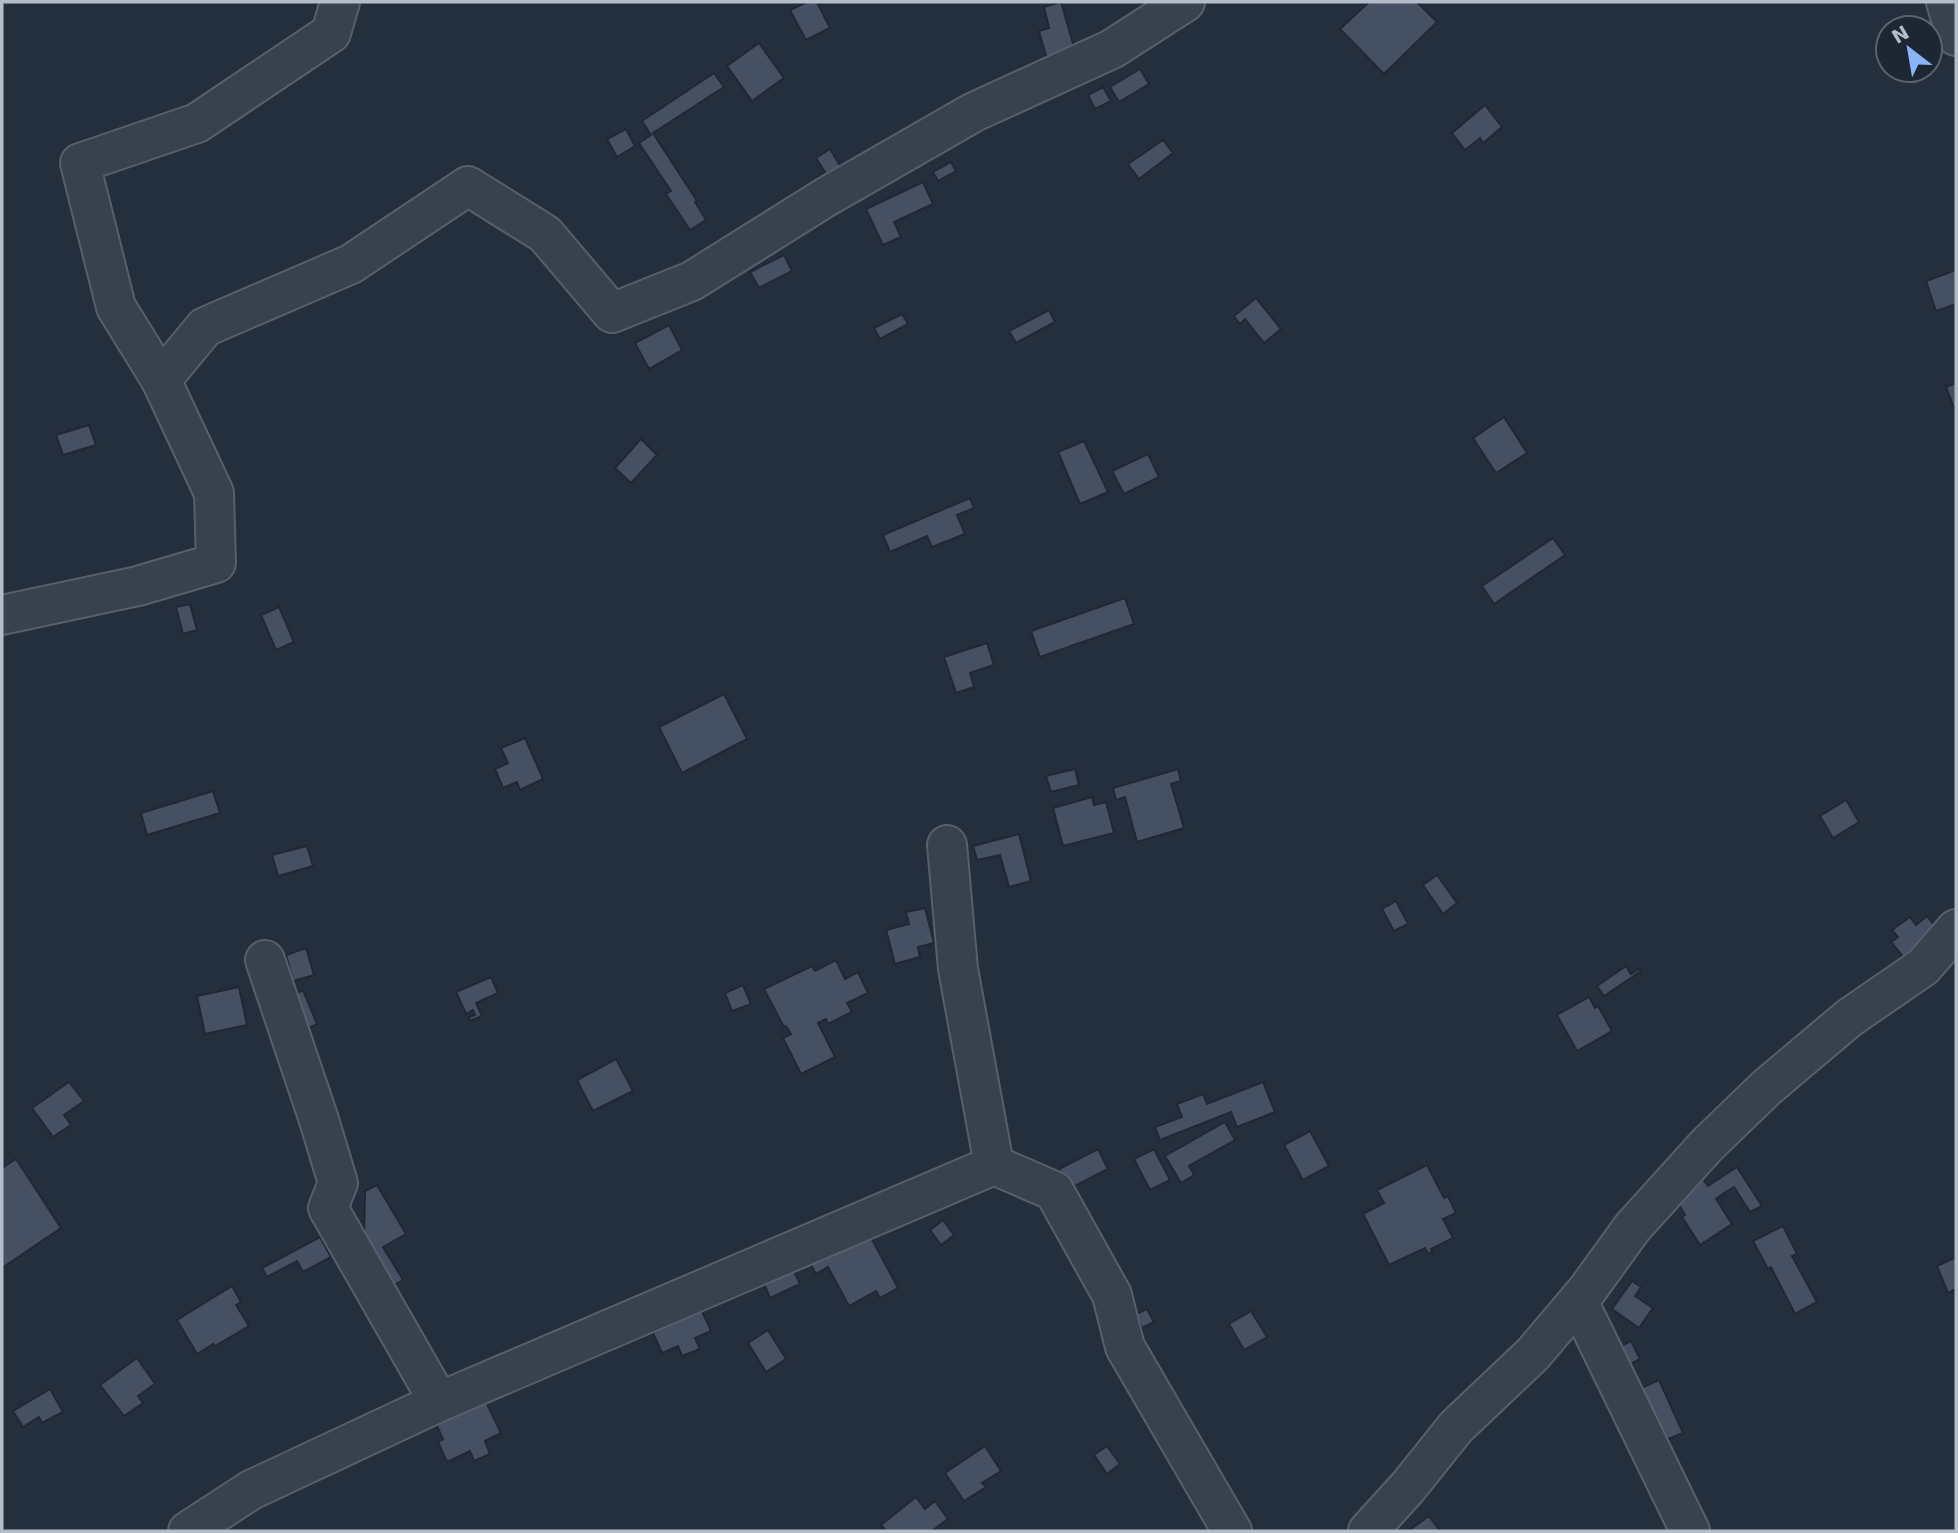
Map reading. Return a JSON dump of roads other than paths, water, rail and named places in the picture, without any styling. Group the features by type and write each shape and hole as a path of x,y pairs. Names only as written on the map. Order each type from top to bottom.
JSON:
{"street":[{"path":"2,615 138,586 216,563 214,493 161,380 116,307 80,163 197,123 331,33 340,2"},
{"path":"161,380 205,327 351,264 468,186 545,234 612,313 692,281 825,197 974,112 1112,49 1185,2"},
{"path":"1946,2 1956,36"},
{"path":"947,845 958,969 994,1165"},
{"path":"1368,1531 1408,1487 1456,1427 1533,1354 1578,1301 1632,1228 1707,1146 1766,1088 1849,1018 1923,967 1956,929"},
{"path":"265,960 338,1182 328,1208 439,1402"},
{"path":"188,1531 251,1490 439,1402 994,1165 1054,1191 1112,1296 1125,1347 1232,1531"},
{"path":"1578,1301 1690,1531"}]}
